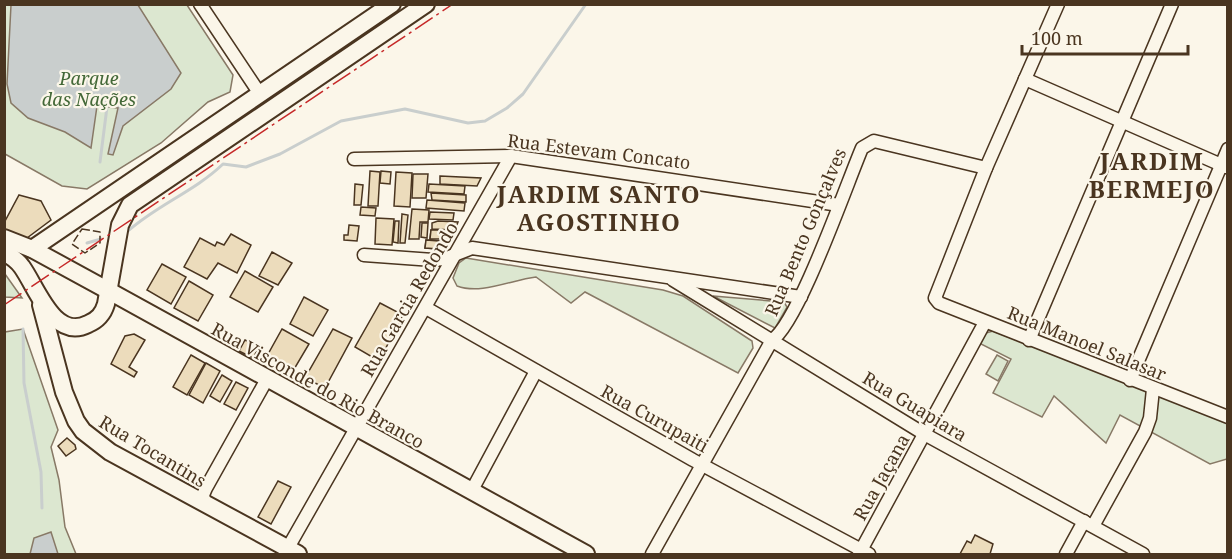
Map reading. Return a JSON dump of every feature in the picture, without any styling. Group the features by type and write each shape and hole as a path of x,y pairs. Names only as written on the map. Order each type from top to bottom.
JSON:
{"main road":[{"path":"32,249 392,4"},
{"path":"6,255 20,265 55,318 68,327 90,324 103,313 120,225 125,211 137,199 426,4"},
{"name":"Rua Visconde do Rio Branco","path":"4,238 32,249 586,555"},
{"name":"Rua Tocantins","path":"38,295 64,392 76,421 83,431 110,452 290,553"}],"street":[{"path":"200,4 260,94"},
{"path":"986,168 1058,4"},
{"path":"1029,340 1172,4"},
{"path":"1025,79 1224,166"},
{"name":"Rua Bento Gonçalves","path":"652,555 700,464 772,340 780,335 801,297 862,148 867,142 874,141 986,168"},
{"path":"1130,380 1224,166 1227,149"},
{"name":"Rua Estevam Concato","path":"354,159 512,156 839,205"},
{"name":"Rua Garcia Redondo","path":"290,553 356,429 512,156"},
{"name":"Rua Manoel Salasar","path":"986,168 935,298 939,303 1227,417"},
{"path":"364,255 433,260 472,248 673,280 801,297"},
{"name":"Rua Guapiara","path":"673,280 926,435 1143,555"},
{"name":"Rua Curupaiti","path":"426,308 700,464 863,553"},
{"name":"Rua Jaçana","path":"863,553 985,322"},
{"path":"471,492 536,371"},
{"path":"205,505 203,495 206,488 267,379"},
{"path":"1066,555 1145,432 1150,418 1153,389"}],"green space":[{"name":"Parque das Nações","path":"5,5 187,5 233,75 230,92 208,102 161,143 87,189 62,186 5,154"},
{"path":"466,258 663,290 683,296 752,341 753,348 738,373 585,292 571,303 536,277 486,288 457,286 453,278 459,263"},
{"path":"5,274 22,298 5,297"},
{"path":"713,296 784,302 787,307 775,328"},
{"path":"23,329 58,430 51,447 59,480 65,527 76,554 5,554 5,332"},
{"path":"993,331 1227,421 1227,459 1210,464 1120,415 1106,443 1054,396 1042,417 993,393 1011,359 979,343 986,333"},
{"path":"997,355 1008,361 998,381 986,374"}],"shaded area":[{"path":"11,5 138,5 181,73 171,89 123,126 113,155 108,154 118,108 97,106 91,148 65,132 28,118 11,103 7,84"},
{"path":"51,532 58,554 30,554 34,538"}],"building":[{"path":"370,171 380,172 378,206 368,206"},
{"path":"381,171 391,172 390,184 380,183"},
{"path":"396,172 412,173 410,207 394,206"},
{"path":"413,174 428,174 426,198 412,198"},
{"path":"440,176 481,178 477,186 440,184"},
{"path":"355,184 363,185 361,205 354,205"},
{"path":"429,184 465,186 464,194 428,192"},
{"path":"431,193 466,195 466,202 432,200"},
{"path":"19,195 41,201 51,220 27,238 4,231 4,223"},
{"path":"427,200 465,203 464,211 426,208"},
{"path":"361,207 376,208 375,216 360,215"},
{"path":"412,209 429,210 428,222 420,222 419,239 409,239"},
{"path":"430,212 454,213 453,220 429,219"},
{"path":"402,214 408,215 405,243 400,243"},
{"path":"376,218 394,219 392,245 375,244"},
{"path":"395,221 399,221 398,243 393,242"},
{"path":"458,222 455,230 432,229 432,223"},
{"path":"422,223 428,223 427,238 421,237"},
{"path":"349,225 359,226 357,241 344,240 344,235 348,235"},
{"path":"431,230 455,231 452,237 430,239"},
{"path":"431,230 445,230 444,239 430,239"},
{"path":"231,234 251,245 237,273 218,263 207,279 184,267 200,238 215,246 217,242 224,245"},
{"path":"426,240 445,241 439,249 425,248"},
{"path":"426,240 439,241 439,249 425,248"},
{"path":"272,252 292,263 278,285 259,276"},
{"path":"162,264 186,277 171,304 147,290"},
{"path":"245,271 273,287 258,312 230,297"},
{"path":"189,281 213,295 198,321 174,308"},
{"path":"304,297 328,310 313,336 290,324"},
{"path":"380,303 403,315 379,361 355,347"},
{"path":"282,329 309,344 293,371 267,356"},
{"path":"333,329 352,338 325,388 305,378"},
{"path":"134,334 145,340 129,367 137,372 134,377 111,364 125,336"},
{"path":"245,340 259,347 253,358 239,351"},
{"path":"191,355 205,363 187,395 173,387"},
{"path":"206,363 220,371 203,403 189,395"},
{"path":"222,375 232,381 220,402 210,396"},
{"path":"236,382 248,388 236,410 224,404"},
{"path":"67,438 76,449 66,456 58,446"},
{"path":"278,481 291,487 271,524 258,517"},
{"path":"975,535 993,544 990,554 960,554 967,541 971,543"}],"waterway":[{"path":"128,231 151,213 212,174 223,164 246,167 280,154 341,121 405,109 468,123 485,121 507,108 523,94 586,4"},
{"path":"100,162 107,107"},
{"path":"87,243 101,239"},
{"path":"23,329 24,383 41,472 42,508"}],"fence":[{"path":"82,229 100,232 100,243 85,253 72,244 82,229"}],"power":[{"path":"4,305 453,4"}],"district":[{"name":"JARDIM BERMEJO","path":"1152,174"},
{"name":"JARDIM SANTO AGOSTINHO","path":"599,207"}]}
